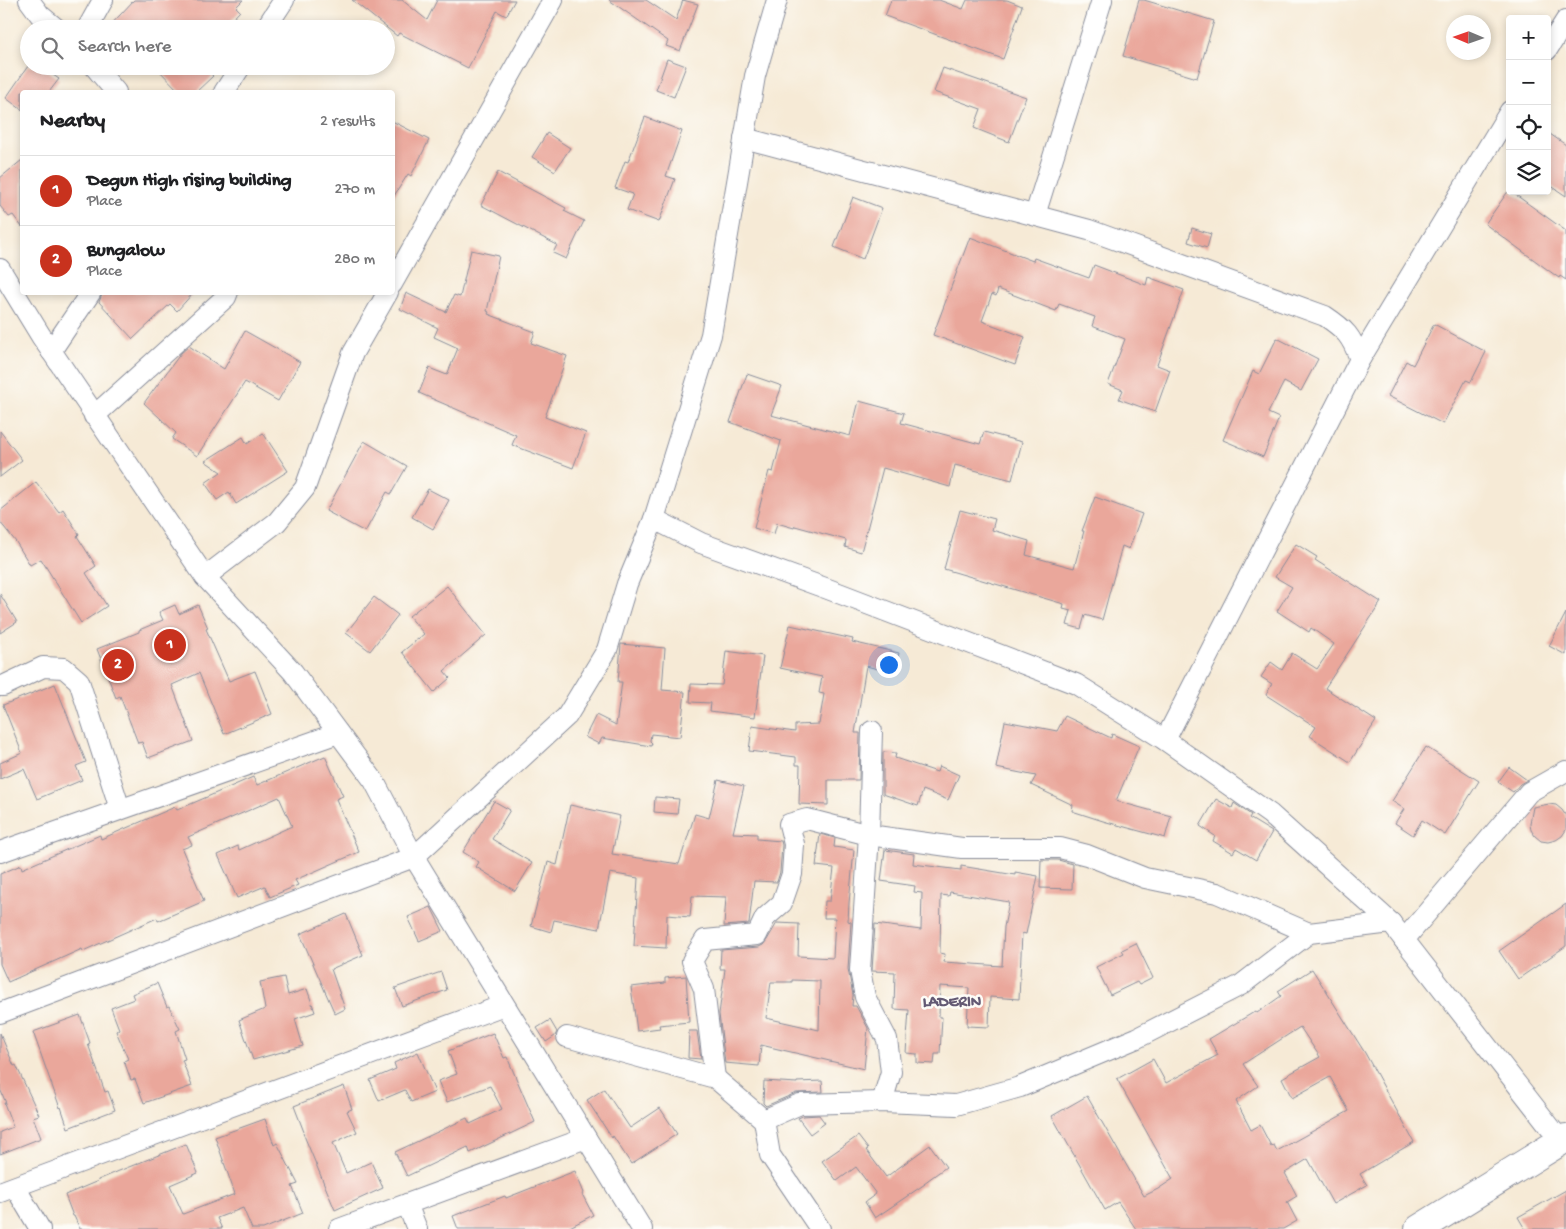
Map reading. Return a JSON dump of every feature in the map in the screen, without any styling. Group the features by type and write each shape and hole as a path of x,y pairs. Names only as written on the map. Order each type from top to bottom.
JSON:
{"street":[{"path":"29,0 46,20"},
{"path":"92,20 103,0"},
{"path":"271,20 284,0"},
{"path":"395,279 553,0"},
{"path":"0,1013 414,857 567,716 607,650 627,584 654,520 711,335 755,76 777,0"},
{"path":"1034,215 1102,0"},
{"path":"1551,44 1566,20"},
{"path":"102,75 114,90"},
{"path":"225,90 235,75"},
{"path":"1165,740 1360,359 1506,117"},
{"path":"744,138 1089,230 1325,316 1342,327 1353,340 1360,359"},
{"path":"0,269 50,350 205,578 293,672 374,781 414,857 642,1229"},
{"path":"50,350 89,295"},
{"path":"94,416 226,295"},
{"path":"205,578 277,522 305,488 353,353 386,295"},
{"path":"654,520 701,543 828,589 1076,684 1165,740 1270,814 1391,923 1564,1139 1419,1229"},
{"path":"1,686 43,667 64,668 79,681 120,809"},
{"path":"872,731 869,835 860,970 865,997 887,1039 891,1072 882,1102"},
{"path":"0,852 338,733"},
{"path":"1404,940 1529,792 1566,771"},
{"path":"715,1078 704,989 692,961 705,940 757,935 765,918 782,903 792,874 794,844 788,824 807,819 869,835 962,848 1060,848 1087,855 1145,878 1217,893 1308,933 1391,923"},
{"path":"764,1120 800,1104 882,1102 956,1105 1020,1087 1137,1038 1241,985 1308,933"},
{"path":"40,1229 8,1189 504,1004"},
{"path":"567,1037 715,1078 764,1120 770,1155 820,1229"},
{"path":"339,1229 586,1138"},
{"path":"407,1204 417,1229"}],"building":[{"path":"134,0 243,0 236,7 240,11 232,20 115,20"},
{"path":"352,0 402,0 427,20 437,0 515,0 506,16 497,11 468,68 399,33 397,36 395,34 395,20 377,20"},
{"path":"609,0 646,0 676,20 683,0 698,4 680,51 666,46 668,41"},
{"path":"891,0 939,0 963,9 967,0 1007,0 1022,6 1003,59 885,16"},
{"path":"1139,0 1214,21 1197,78 1123,56"},
{"path":"667,59 686,66 674,97 656,90"},
{"path":"943,68 1026,97 1009,142 974,128 981,109 934,92"},
{"path":"22,75 53,75 59,79 51,90 20,90 20,108 6,98"},
{"path":"164,75 213,76 198,90 178,90"},
{"path":"645,117 682,131 666,176 675,179 659,222 627,210 633,194 615,188 625,161 628,162"},
{"path":"395,123 429,140 411,176 408,174 395,194"},
{"path":"547,133 570,148 555,171 532,157"},
{"path":"1551,135 1566,145 1566,196 1551,186"},
{"path":"20,162 20,224 13,215 9,217 0,206 0,178"},
{"path":"498,172 566,208 564,211 584,221 566,259 553,253 557,245 481,205"},
{"path":"1506,194 1516,195 1566,231 1566,280 1560,276 1559,278 1485,224"},
{"path":"853,197 882,208 863,259 834,247"},
{"path":"1192,228 1211,234 1207,248 1188,242"},
{"path":"970,237 1033,261 1034,258 1089,278 1094,265 1146,285 1148,277 1184,290 1157,365 1170,370 1155,412 1119,399 1123,390 1108,384 1125,339 1092,326 1095,317 1059,304 1056,311 998,289 996,296 992,294 982,321 1025,337 1015,365 933,335"},
{"path":"471,250 499,256 487,311 489,312 488,314 535,332 531,343 567,356 545,417 586,433 573,468 512,445 516,435 419,393 429,368 447,375 458,348 434,337 438,328 400,309 406,293 446,312 454,295 460,297"},
{"path":"102,295 191,295 177,311 170,304 133,339 99,302"},
{"path":"1434,324 1486,352 1471,382 1466,380 1443,424 1388,396 1406,361 1413,365"},
{"path":"245,331 300,362 278,401 245,382 197,456 172,439 176,433 144,403 181,353 189,346 224,369"},
{"path":"1277,338 1318,359 1301,391 1284,382 1268,413 1279,418 1263,457 1223,440 1253,371 1259,374"},
{"path":"747,374 782,386 771,415 850,436 859,401 904,413 901,423 980,444 984,432 1022,442 1012,480 955,465 950,487 883,468 861,552 845,547 846,540 795,526 794,528 777,523 774,534 754,528 769,471 773,472 781,441 730,422"},
{"path":"0,431 22,460 0,477"},
{"path":"263,433 288,471 236,504 229,492 217,500 205,483 221,472 205,461 243,437 247,444"},
{"path":"364,441 407,466 391,494 387,492 365,532 326,511"},
{"path":"36,482 59,512 63,509 96,566 86,573 107,606 81,623 41,559 30,565 16,542 0,522 0,511"},
{"path":"428,489 449,500 433,529 412,517"},
{"path":"1095,497 1142,514 1129,549 1122,546 1102,620 1085,615 1081,629 1067,625 1071,611 1063,609 1064,604 944,569 960,510 995,519 992,530 1029,541 1026,555 1074,568 1084,531 1082,531"},
{"path":"1296,544 1317,557 1315,560 1381,602 1325,688 1376,721 1350,762 1310,736 1316,727 1266,695 1272,684 1261,677 1271,662 1282,670 1292,653 1317,669 1334,644 1311,628 1309,632 1277,611 1292,587 1275,577"},
{"path":"447,586 486,635 444,671 450,678 434,692 402,652 424,634 409,616"},
{"path":"0,594 17,622 0,633"},
{"path":"374,597 398,615 370,651 346,633"},
{"path":"175,605 179,614 198,605 208,628 206,629 229,681 255,671 272,714 224,734 199,673 172,685 193,741 148,758 142,742 138,743 120,696 116,698 97,649 163,620 159,612"},
{"path":"1566,613 1566,655 1549,646"},
{"path":"790,625 853,639 852,642 899,653 894,673 866,666 855,733 860,733 859,780 828,780 828,805 799,804 800,765 796,765 796,757 749,751 752,726 795,732 795,725 819,724 824,694 819,693 822,677 780,668"},
{"path":"621,644 665,648 662,690 685,692 680,737 651,734 651,746 602,738 599,744 585,737 596,715 616,725 622,682 618,682"},
{"path":"726,651 763,656 755,717 710,711 711,703 690,702 691,684 722,685"},
{"path":"55,684 86,762 76,766 82,780 37,799 24,769 0,779 0,763 22,753 3,705"},
{"path":"1065,716 1111,738 1112,734 1139,746 1116,801 1171,816 1165,838 1072,811 1073,805 1031,785 1036,776 996,768 1005,721 1057,731"},
{"path":"1426,747 1479,781 1445,835 1422,820 1413,835 1395,823 1404,809 1392,801"},
{"path":"883,752 896,753 895,758 937,772 939,766 959,775 948,800 923,790 918,806 883,794"},
{"path":"325,756 343,796 336,799 359,852 295,880 298,885 270,897 265,886 237,898 218,855 238,846 239,850 292,826 279,797 188,837 192,845 182,849 204,901 158,921 157,918 8,982 0,964 0,874 21,865 22,869 100,835 101,839 175,807 177,810 253,777 257,785"},
{"path":"1509,767 1527,780 1520,784 1513,792 1498,782"},
{"path":"718,780 744,786 733,833 757,834 757,839 781,841 782,845 780,872 777,882 754,881 749,924 724,926 726,897 692,896 690,917 667,915 666,948 634,946 638,878 610,873 599,929 554,920 551,932 531,926 548,862 557,865 570,805 620,816 612,854 679,864 695,814 709,818"},
{"path":"655,797 679,799 677,814 654,812"},
{"path":"1216,799 1232,808 1234,803 1251,815 1249,818 1272,832 1256,860 1236,848 1233,853 1213,841 1215,836 1200,826"},
{"path":"494,801 510,810 492,839 532,863 515,891 476,867 479,862 463,852"},
{"path":"1549,804 1556,805 1566,816 1566,830 1556,840 1548,842 1541,841 1535,836 1531,830 1530,823 1533,807"},
{"path":"820,834 835,838 834,847 854,850 848,921 851,922 848,969 853,995 852,1006 856,1006 868,1028 864,1069 761,1045 759,1066 725,1063 719,1014 725,969 720,969 721,950 759,947 767,940 777,923 799,924 798,956 833,958 835,918 824,918 825,901 830,901 834,868 816,866","holes":["792,980 820,981 819,1030 766,1018 771,982 792,982"]},
{"path":"885,850 914,854 913,864 961,870 961,866 1015,875 1015,872 1038,876 1026,934 1022,933 1019,999 990,997 989,1027 967,1026 969,988 940,986 939,1017 942,1017 940,1054 935,1054 934,1064 917,1063 917,1054 906,1053 909,1010 894,1009 895,972 872,971 875,924 921,930 922,893 914,892 915,886 881,881","holes":["950,892 1009,902 1004,927 1002,966 944,962 945,954 940,953 941,895 949,896"]},
{"path":"1041,860 1058,860 1073,864 1072,889 1040,888"},
{"path":"1566,904 1566,946 1518,979 1499,951"},
{"path":"431,907 443,931 419,941 408,917"},
{"path":"346,914 363,955 331,969 345,1009 335,1014 300,934"},
{"path":"1136,943 1153,978 1139,985 1137,982 1110,995 1096,967 1124,953 1122,950"},
{"path":"1312,969 1365,1053 1414,1142 1360,1174 1367,1185 1333,1204 1308,1159 1285,1173 1297,1196 1287,1202 1297,1221 1283,1229 1136,1229 1118,1202 1105,1210 1052,1116 1087,1096 1144,1196 1158,1189 1173,1179 1117,1079 1153,1059 1166,1083 1218,1055 1209,1039 1256,1011 1257,1013 1281,996 1278,991","holes":["1300,1027 1320,1057 1282,1078 1292,1098 1330,1077 1349,1111 1277,1151 1274,1145 1271,1146 1260,1125 1251,1130 1236,1101 1258,1086 1243,1064"]},
{"path":"441,972 447,990 402,1006 395,988"},
{"path":"686,976 689,1022 659,1025 660,1028 637,1031 631,987 665,983 665,978"},
{"path":"284,977 288,995 307,989 315,1012 295,1019 303,1046 253,1060 239,1020 265,1009 260,982"},
{"path":"157,983 167,1007 169,1006 180,1029 176,1031 185,1059 182,1060 192,1086 144,1103 135,1079 131,1080 124,1061 128,1059 116,1031 119,1029 111,1008 134,999 132,994"},
{"path":"80,1015 105,1092 108,1091 115,1110 68,1128 33,1032"},
{"path":"550,1020 557,1032 555,1036 546,1042 537,1028"},
{"path":"689,1031 697,1031 701,1059 688,1058"},
{"path":"0,1033 14,1066 16,1065 39,1115 33,1117 41,1138 0,1154 0,1132 13,1127 0,1089"},
{"path":"493,1033 504,1058 507,1057 535,1122 470,1153 468,1147 407,1176 395,1152 467,1118 470,1124 502,1109 490,1086 447,1102 438,1081 457,1074 448,1051"},
{"path":"418,1052 435,1092 411,1102 405,1090 379,1101 370,1080 396,1069 394,1063"},
{"path":"764,1081 797,1083 822,1081 823,1092 796,1093 766,1106 763,1103"},
{"path":"344,1086 352,1109 347,1111 357,1132 333,1143 346,1173 371,1162 383,1188 335,1210 303,1133 294,1106"},
{"path":"604,1089 630,1128 660,1108 677,1134 631,1164 587,1100"},
{"path":"819,1115 825,1123 810,1134 798,1118 803,1116"},
{"path":"265,1119 274,1145 277,1143 298,1184 292,1186 303,1213 263,1229 252,1229 243,1208 217,1218 222,1229 80,1229 65,1195 186,1144 198,1173 170,1185 183,1214 235,1194 215,1137"},
{"path":"858,1136 886,1177 930,1145 946,1167 925,1184 875,1218 865,1202 876,1194 856,1167 837,1181 822,1161"},
{"path":"575,1171 584,1193 582,1194 593,1215 566,1229 458,1229 453,1216"},
{"path":"1566,1190 1566,1229 1525,1229 1518,1217"}],"place":[{"name":"Degun High rising building","path":"170,645"},
{"name":"Bungalow","path":"118,665"}],"district":[{"name":"LADERIN","path":"952,1003"}]}
